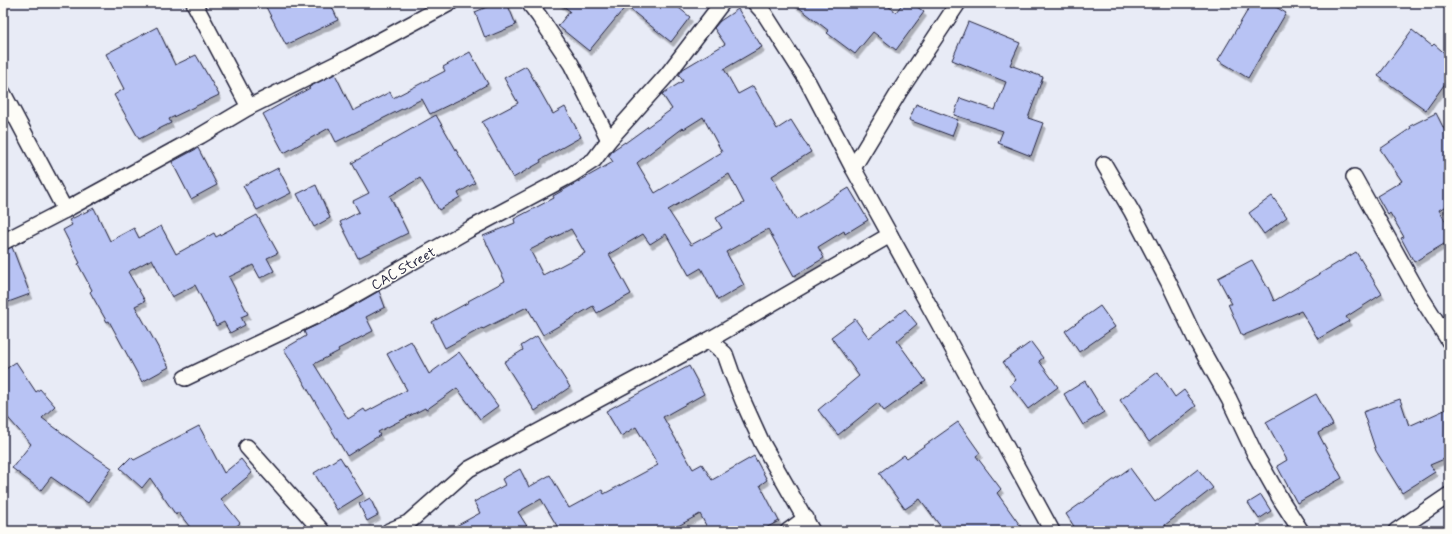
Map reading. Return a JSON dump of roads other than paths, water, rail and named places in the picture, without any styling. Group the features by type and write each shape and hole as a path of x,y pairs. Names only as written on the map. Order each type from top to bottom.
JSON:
{"street":[{"path":"194,3 248,107"},
{"path":"3,242 200,136 248,107 346,59 450,3"},
{"path":"529,3 571,64 609,140"},
{"name":"CAC Street","path":"185,378 328,310 470,229 570,175 594,160 609,140 667,75 722,3"},
{"path":"755,3 764,14 808,82 853,168 1052,531"},
{"path":"853,168 958,3"},
{"path":"3,93 65,210"},
{"path":"1104,164 1132,212 1168,281 1195,338 1229,399 1255,454 1281,500 1302,531"},
{"path":"1354,177 1418,294 1449,341"},
{"path":"389,531 408,523 468,470 709,340 890,235"},
{"path":"709,340 725,354 742,401 762,443 809,525 788,531"},
{"path":"247,447 322,531"},
{"path":"1396,531 1449,495"}]}
